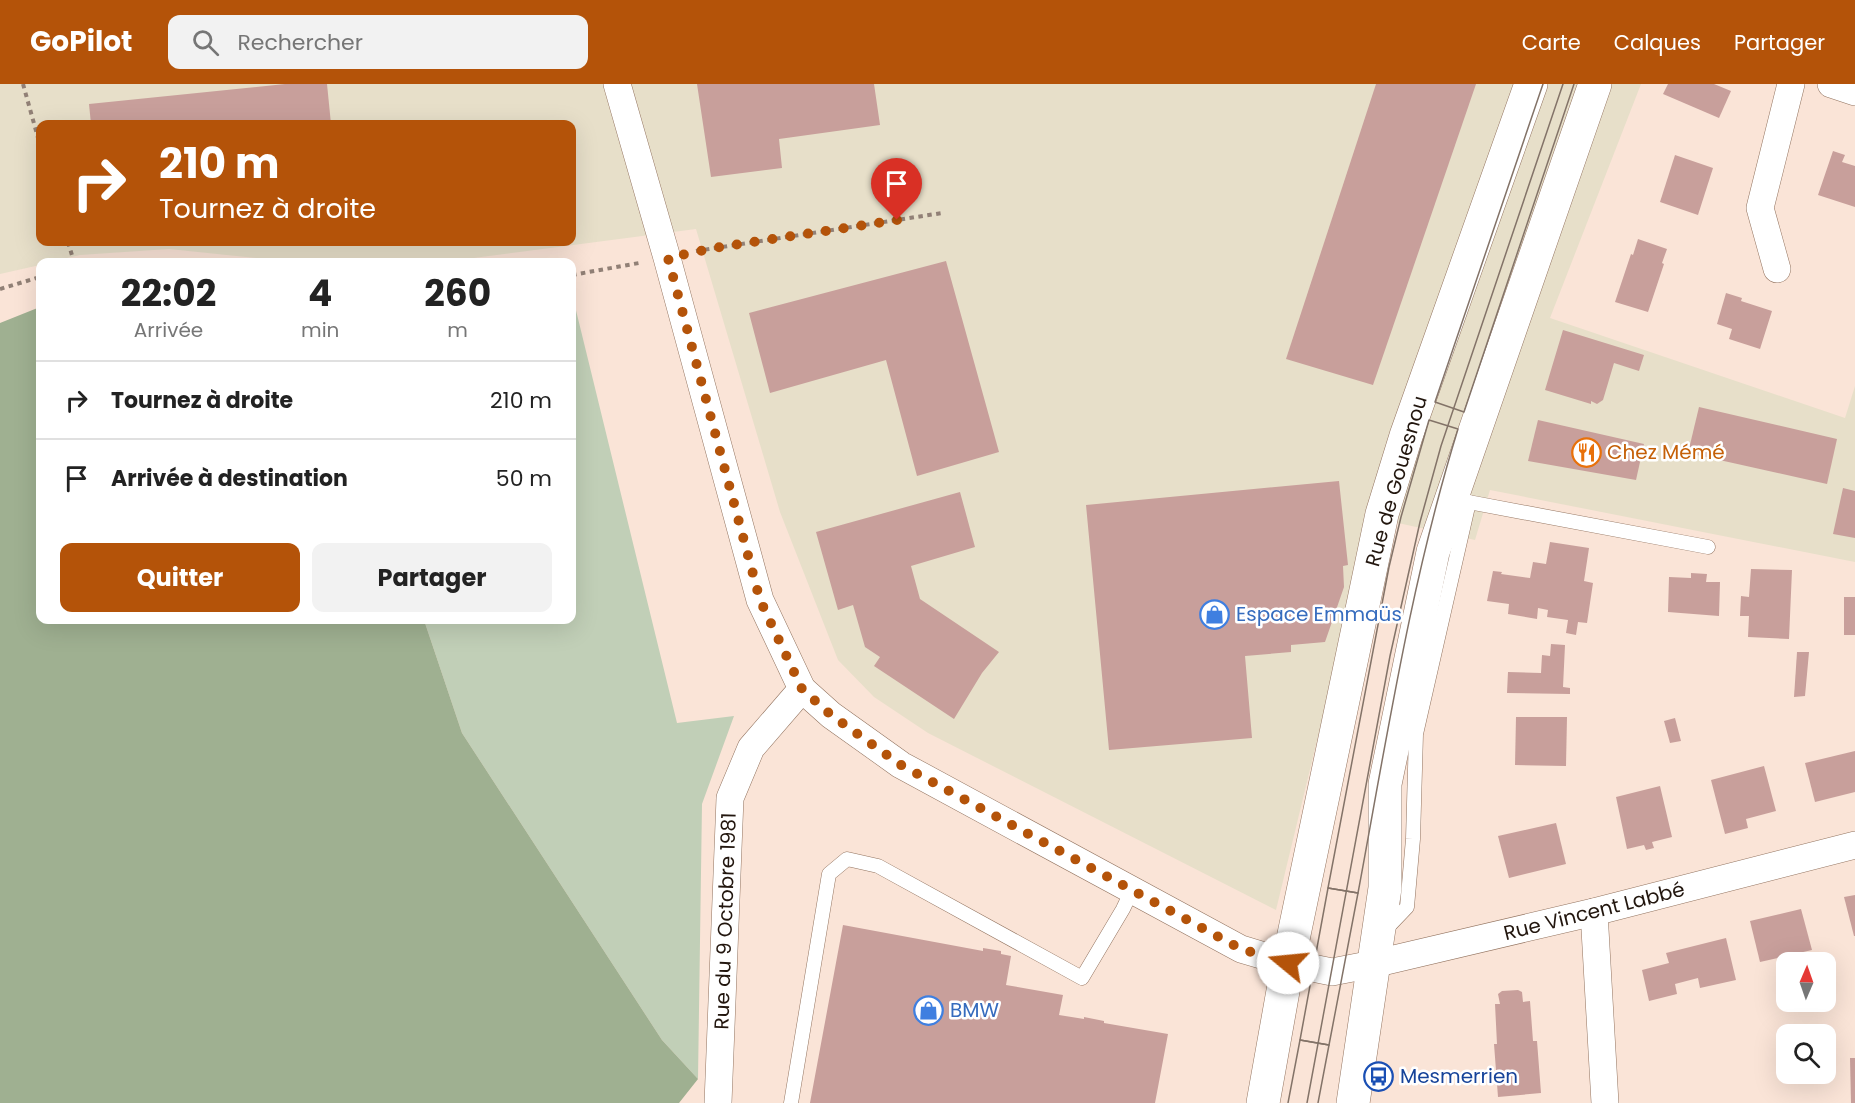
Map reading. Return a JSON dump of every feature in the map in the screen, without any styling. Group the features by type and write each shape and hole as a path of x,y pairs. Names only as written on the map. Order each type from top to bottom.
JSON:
{"main road":[{"name":"Rue de Gouesnou","path":"1263,1103 1288,963 1382,514 1410,426 1531,84"},
{"path":"1353,1103 1385,888 1385,784 1433,552 1460,500 1595,84"}],"street":[{"path":"617,84 668,258 760,600 802,689 831,715 901,765 1241,949 1288,963"},
{"path":"1777,269 1760,208 1791,84"},
{"path":"1831,84 1855,92"},
{"name":"Rue du 9 Octobre 1981","path":"718,1103 730,798 751,748 802,689"},
{"name":"Rue Vincent Labbé","path":"1288,963 1332,972 1375,951 1594,912 1855,845"},
{"path":"1594,912 1605,1103"}],"lane":[{"path":"1460,500 1708,547"},
{"path":"790,1103 829,874 847,860 878,866 1082,978 1132,890"}],"path":[{"path":"23,84 36,131"},
{"path":"576,274 714,248 942,213"},
{"path":"0,289 36,278"}],"shaded area":[{"path":"0,84 1641,84 1550,318 1845,418 1855,386 1855,562 1490,490 1475,540 1371,517 1276,910 928,733 874,697 838,660 780,512 696,229 576,245 576,120 36,120 36,246 566,246 474,258 256,258 169,249 80,255 67,258 36,258 36,266 0,274"}],"green space":[{"path":"36,309 36,624 425,624 462,733 662,1040 698,1079 679,1103 0,1103 0,323"},
{"path":"576,310 677,723 734,716 702,804 698,1079 662,1040 462,733 425,624 576,624"}],"building":[{"path":"285,84 327,84 331,120 91,120 89,104"},
{"path":"697,84 874,84 880,125 779,139 782,168 711,177"},
{"path":"1376,84 1476,84 1373,385 1286,359"},
{"path":"1668,84 1714,84 1731,91 1719,118 1663,94"},
{"path":"1833,151 1845,155 1842,162 1855,166 1855,207 1818,195"},
{"path":"1675,155 1713,168 1698,215 1660,202"},
{"path":"1638,239 1667,249 1648,312 1615,302"},
{"path":"946,261 999,452 917,476 886,360 770,393 749,313"},
{"path":"1726,293 1742,298 1741,301 1772,311 1760,349 1729,339 1732,329 1717,324"},
{"path":"1563,330 1644,355 1639,371 1614,363 1603,400 1597,404 1545,390"},
{"path":"1699,407 1837,439 1827,484 1688,453"},
{"name":"Chez Mémé","path":"1538,420 1644,444 1636,480 1528,461"},
{"name":"Espace Emmaüs","path":"1339,481 1348,565 1343,566 1344,587 1325,642 1291,645 1291,652 1245,656 1252,738 1109,750 1086,505"},
{"path":"1843,488 1855,491 1855,538 1833,534"},
{"path":"960,492 975,547 911,566 920,599 999,652 982,673 954,719 874,666 880,657 865,647 853,605 838,610 816,532"},
{"path":"1550,542 1589,548 1584,581 1593,583 1587,623 1578,622 1576,635 1566,633 1568,620 1547,617 1548,610 1538,608 1537,619 1508,614 1509,604 1487,601 1493,571 1530,578 1533,562 1546,564"},
{"path":"1751,569 1792,570 1789,639 1748,637 1749,616 1740,616 1741,596 1749,597"},
{"path":"1691,573 1707,574 1706,582 1720,582 1719,616 1668,612 1669,577 1691,578"},
{"path":"1844,597 1855,597 1855,635 1844,635"},
{"path":"1551,644 1565,645 1563,687 1570,688 1570,694 1507,693 1508,672 1541,673 1542,655 1550,656"},
{"path":"1797,652 1809,652 1805,696 1794,697"},
{"path":"1516,717 1567,717 1566,766 1515,765"},
{"path":"1675,718 1681,741 1670,743 1664,721"},
{"path":"1855,751 1855,792 1815,802 1805,763"},
{"path":"1764,766 1776,811 1746,819 1748,828 1725,834 1711,780"},
{"path":"1660,786 1672,837 1652,842 1654,848 1646,850 1644,845 1627,849 1616,797"},
{"path":"1556,823 1566,864 1509,878 1498,836"},
{"path":"1855,895 1855,936 1854,936 1844,897"},
{"path":"1801,909 1812,950 1776,952 1776,958 1760,962 1750,921"},
{"name":"BMW","path":"843,925 983,951 983,948 1001,951 1001,954 1011,956 1006,985 1063,995 1059,1015 1084,1019 1084,1017 1104,1021 1104,1023 1168,1034 1155,1103 810,1103"},
{"path":"1726,938 1736,980 1700,988 1698,978 1675,984 1677,994 1649,1001 1642,970 1669,963 1666,953"},
{"path":"1502,991 1522,992 1523,1002 1530,1001 1533,1041 1537,1041 1541,1093 1498,1097 1494,1044 1497,1044 1495,1004 1500,1004 1498,994"},
{"path":"1850,1058 1855,1058 1855,1103 1851,1103"}],"tram line":[{"path":"1543,84 1435,402 1464,412 1574,84"},
{"path":"1307,1103 1390,656 1420,522 1441,446 1563,84"},
{"path":"1429,420 1458,429 1441,486 1413,601 1358,893 1328,888 1389,567 1429,420"},
{"path":"1328,888 1358,893 1329,1045 1300,1040 1328,888"},
{"path":"1288,1103 1300,1040 1329,1045 1318,1103"}],"place":[{"name":"Chez Mémé","path":"1586,452"},
{"name":"Espace Emmaüs","path":"1215,614"},
{"name":"BMW","path":"929,1010"},
{"name":"Mesmerrien","path":"1379,1076"}],"route":[{"path":"897,220 714,248 668,258 760,600 802,689 831,715 901,765 1241,949 1288,963"}]}
